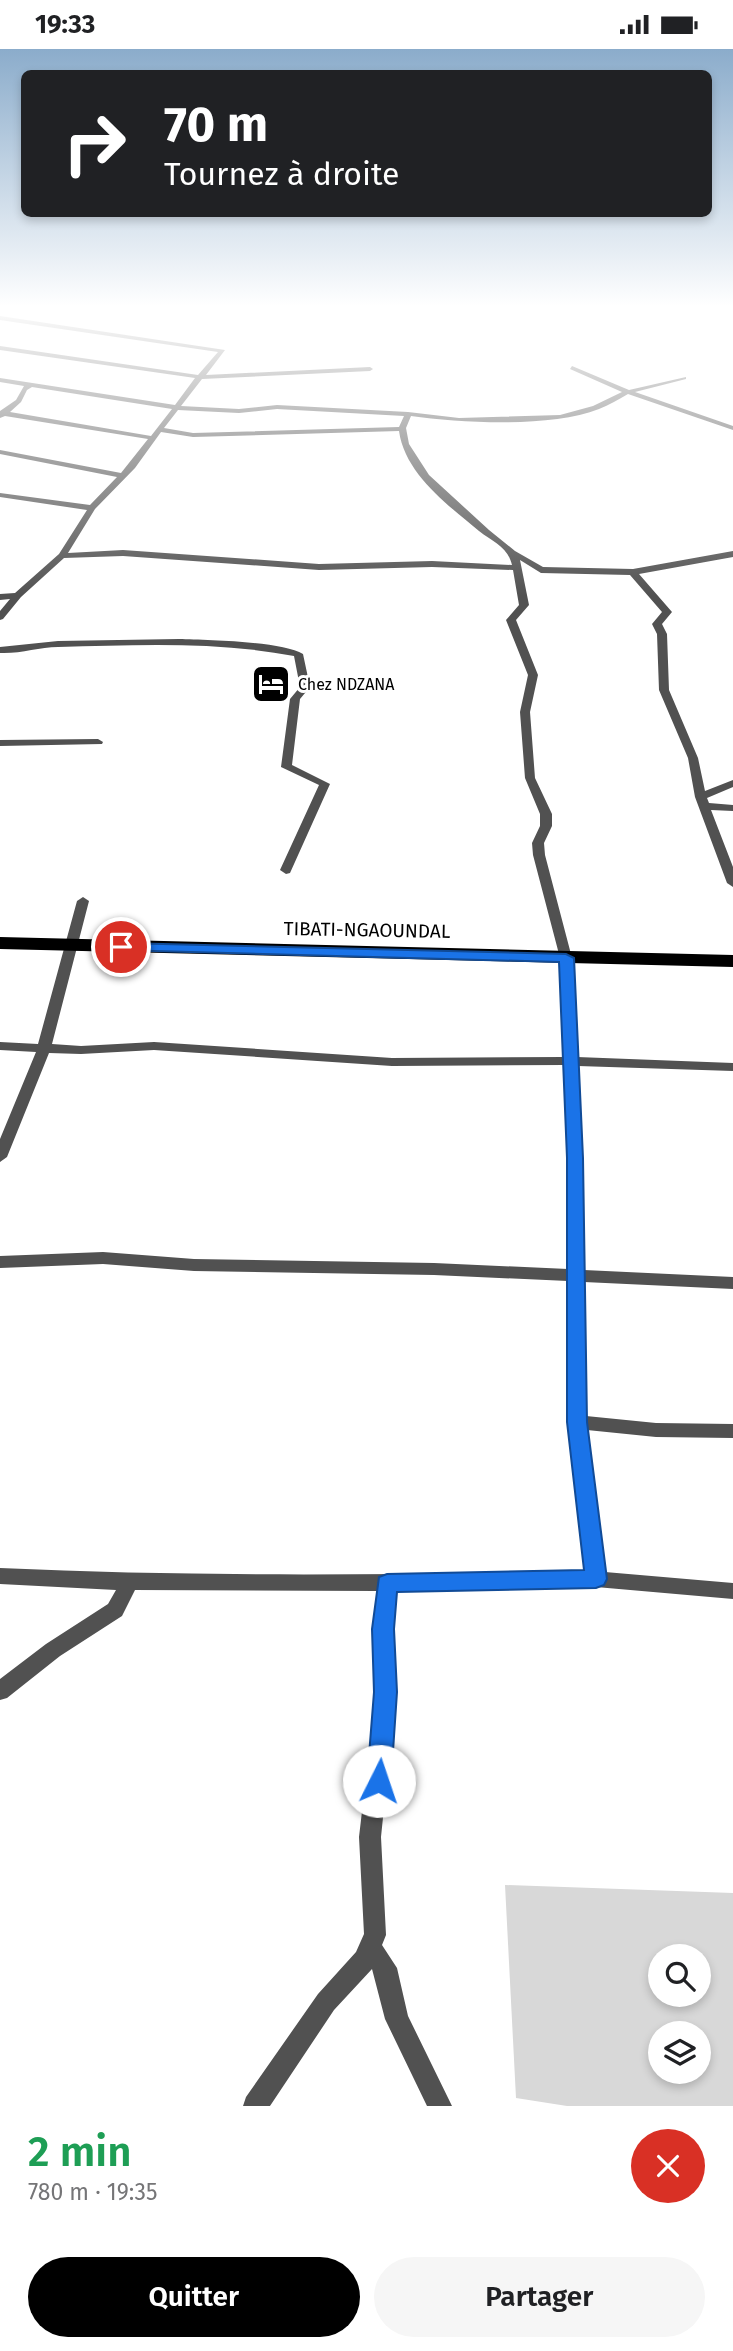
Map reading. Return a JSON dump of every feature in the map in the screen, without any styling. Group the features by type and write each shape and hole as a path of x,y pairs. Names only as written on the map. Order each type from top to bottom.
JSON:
{"highway":[{"name":"TIBATI-NGAOUNDAL","path":"0,943 733,961"}],"street":[{"path":"1,415 15,404"},
{"path":"153,404 239,411 277,407 408,414 459,420 545,419 604,404"},
{"path":"0,617 18,595 62,556 92,508 180,404"},
{"path":"662,404 733,429"},
{"path":"408,414 403,422 403,442 409,455 436,488 514,553 541,570 633,572 733,554"},
{"path":"1,415 153,438"},
{"path":"160,430 193,435 403,429"},
{"path":"0,451 120,475"},
{"path":"0,495 92,508"},
{"path":"62,556 123,553 319,567 432,564 516,568"},
{"path":"514,553 524,605 511,620 533,675 525,712 530,778 546,814 539,855 566,958 572,1061 577,1422 596,1579"},
{"path":"633,572 667,612 657,624 662,634 664,689 694,758 703,802 733,883"},
{"path":"0,597 18,595"},
{"path":"0,650 15,651 54,643 181,643 271,648 298,654 305,687 295,699 286,767 325,784 286,870"},
{"path":"0,743 98,742"},
{"path":"703,802 733,783"},
{"path":"703,802 733,808"},
{"path":"1,1150 44,1048 83,901"},
{"path":"0,1046 93,1050 163,1046 420,1063 572,1061 733,1067"},
{"path":"0,1262 103,1258 288,1268 576,1274 733,1283"},
{"path":"577,1422 656,1430 733,1431"},
{"path":"0,1576 130,1582 387,1583 596,1579 733,1591"},
{"path":"0,1691 53,1650 115,1610 130,1582"},
{"path":"255,2106 326,2003 371,1948 376,1925 370,1837 386,1692 383,1629 387,1583"},
{"path":"371,1948 385,1968 397,2018 440,2106"}],"shaded area":[{"path":"505,1885 733,1893 733,2106 567,2106 516,2098"}],"place":[{"name":"Chez NDZANA","path":"271,684"}],"route":[{"path":"121,947 566,958 575,1158 577,1422 596,1579 387,1583 383,1629 386,1692 379,1781"}]}
